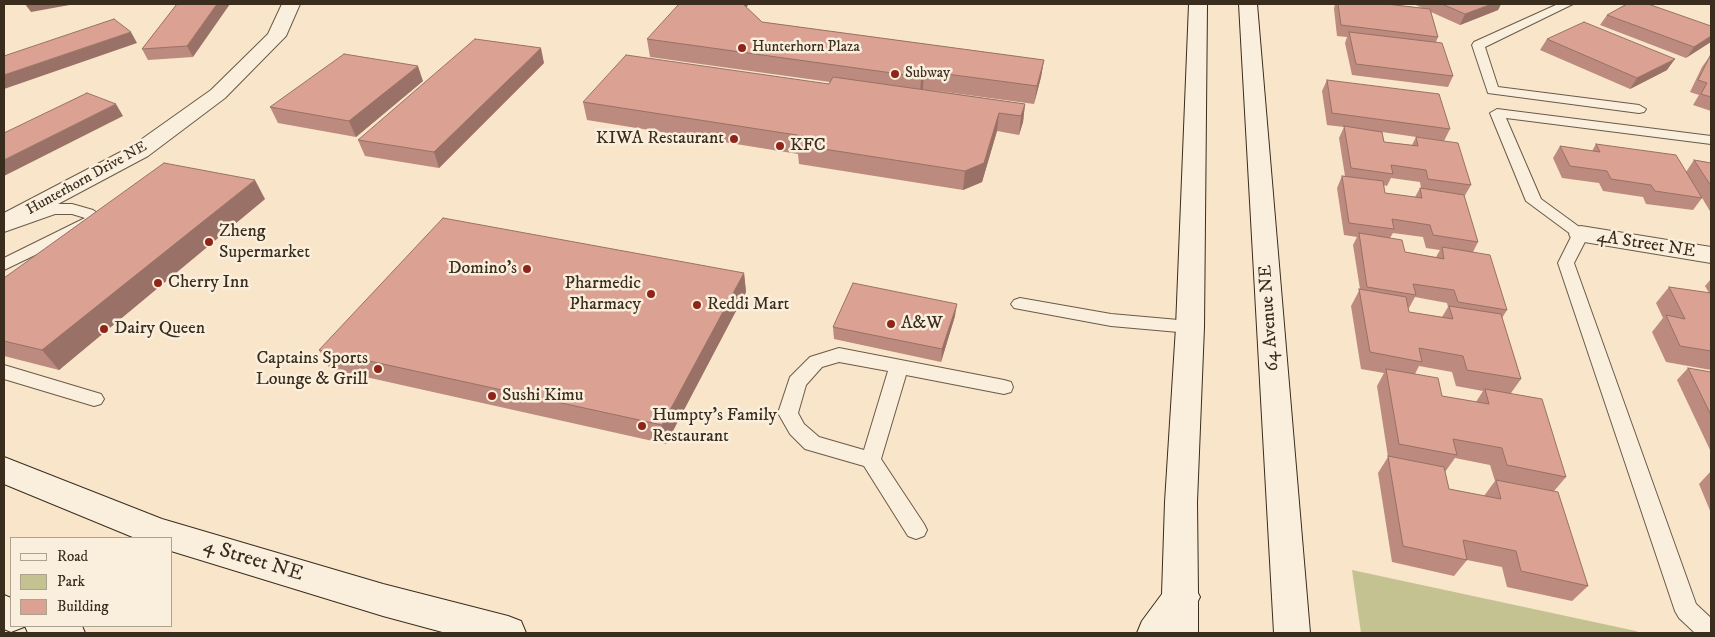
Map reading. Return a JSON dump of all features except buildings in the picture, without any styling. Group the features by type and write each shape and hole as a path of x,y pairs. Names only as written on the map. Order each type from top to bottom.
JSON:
{"main road":[{"name":"Hunterhorn Drive NE","path":"4,223 140,151 218,94 276,36 291,4"},
{"path":"1180,633 1182,597 1181,502 1190,327 1198,4"},
{"name":"64 Avenue NE","path":"1248,4 1292,633"},
{"name":"4A Street NE","path":"1581,234 1711,256"},
{"name":"4 Street NE","path":"4,470 157,532 383,600 508,633"},
{"path":"1155,633 1182,597"},
{"path":"46,627 67,633"}],"lane":[{"path":"1567,4 1478,45 1493,90 1638,109"},
{"path":"1711,140 1497,113 1534,201 1581,234 1566,263 1687,611 1711,633"},
{"path":"4,228 53,209 72,209 95,217 85,225 4,265"},
{"path":"1020,304 1111,320 1190,327"},
{"path":"916,530 871,460 812,443 797,429 788,413 797,382 816,362 839,355 1004,387"},
{"path":"871,460 899,366"},
{"path":"4,372 94,399"}],"green space":[{"path":"1352,570 1636,631 1639,633 1361,633"}],"place":[{"name":"Hunterhorn Plaza","path":"742,48"},
{"name":"Subway","path":"895,74"},
{"name":"KIWA Restaurant","path":"734,139"},
{"name":"KFC","path":"780,146"},
{"name":"Zheng Supermarket","path":"209,242"},
{"name":"Domino's","path":"527,269"},
{"name":"Cherry Inn","path":"158,283"},
{"name":"Pharmedic Pharmacy","path":"651,294"},
{"name":"Reddi Mart","path":"697,305"},
{"name":"A&W","path":"891,324"},
{"name":"Dairy Queen","path":"104,329"},
{"name":"Captains Sports Lounge & Grill","path":"378,369"},
{"name":"Sushi Kimu","path":"492,396"},
{"name":"Humpty's Family Restaurant","path":"642,426"}]}
